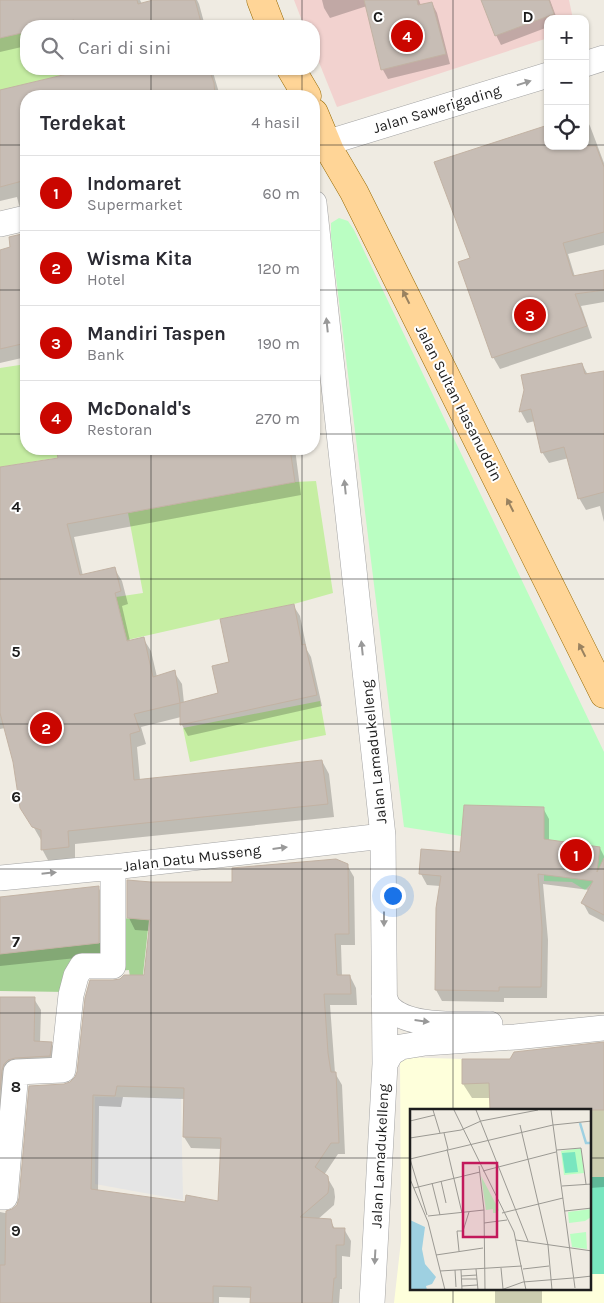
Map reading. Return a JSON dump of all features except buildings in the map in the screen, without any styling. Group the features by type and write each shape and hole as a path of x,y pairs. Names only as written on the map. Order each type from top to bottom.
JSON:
{"main road":[{"path":"261,0 269,20"},
{"path":"295,75 303,90"},
{"name":"Jalan Sultan Hasanuddin","path":"320,128 326,143 358,201 604,694"}],"street":[{"path":"589,63 604,58"},
{"path":"285,75 289,90"},
{"name":"Jalan Sawerigading","path":"326,143 544,76"},
{"path":"0,224 20,219"},
{"name":"Jalan Lamadukelleng","path":"320,258 383,836 385,1064 372,1303"},
{"name":"Jalan Datu Musseng","path":"0,878 383,836"},
{"path":"0,1197 5,1197 16,1072 63,1070 76,976 82,966 112,966 113,867"},
{"path":"384,996 391,1009 406,1018 414,1020 442,1023 596,1028"},
{"path":"385,1064 391,1053 401,1047 425,1043 515,1037 596,1028"}],"shaded area":[{"path":"294,0 569,0 572,15 544,15 544,39 337,107 320,65 320,20 302,20"},
{"path":"604,1056 604,1303 394,1303 401,1241 400,1057 462,1059"},
{"path":"95,1097 181,1098 183,1200 95,1184"}],"green space":[{"path":"20,33 20,75 62,75 10,88 0,96 0,38"},
{"path":"339,218 348,221 354,230 604,752 604,877 599,876 585,890 572,882 544,881 544,859 461,836 404,827 331,237 331,223"},
{"path":"20,365 20,455 73,455 0,467 0,368"},
{"path":"316,481 333,593 294,604 127,640 116,597 143,593 128,513 295,482"},
{"path":"320,701 326,735 190,762 183,728"},
{"path":"122,918 149,920 137,1029 129,970 82,973 68,992 0,991 0,954 109,942"},
{"path":"592,1177 604,1177 604,1274 592,1274"}],"place":[{"name":"McDonald's","path":"407,36"},
{"name":"Mandiri Taspen","path":"530,315"},
{"name":"Wisma Kita","path":"46,728"},
{"name":"Indomaret","path":"576,855"}]}
